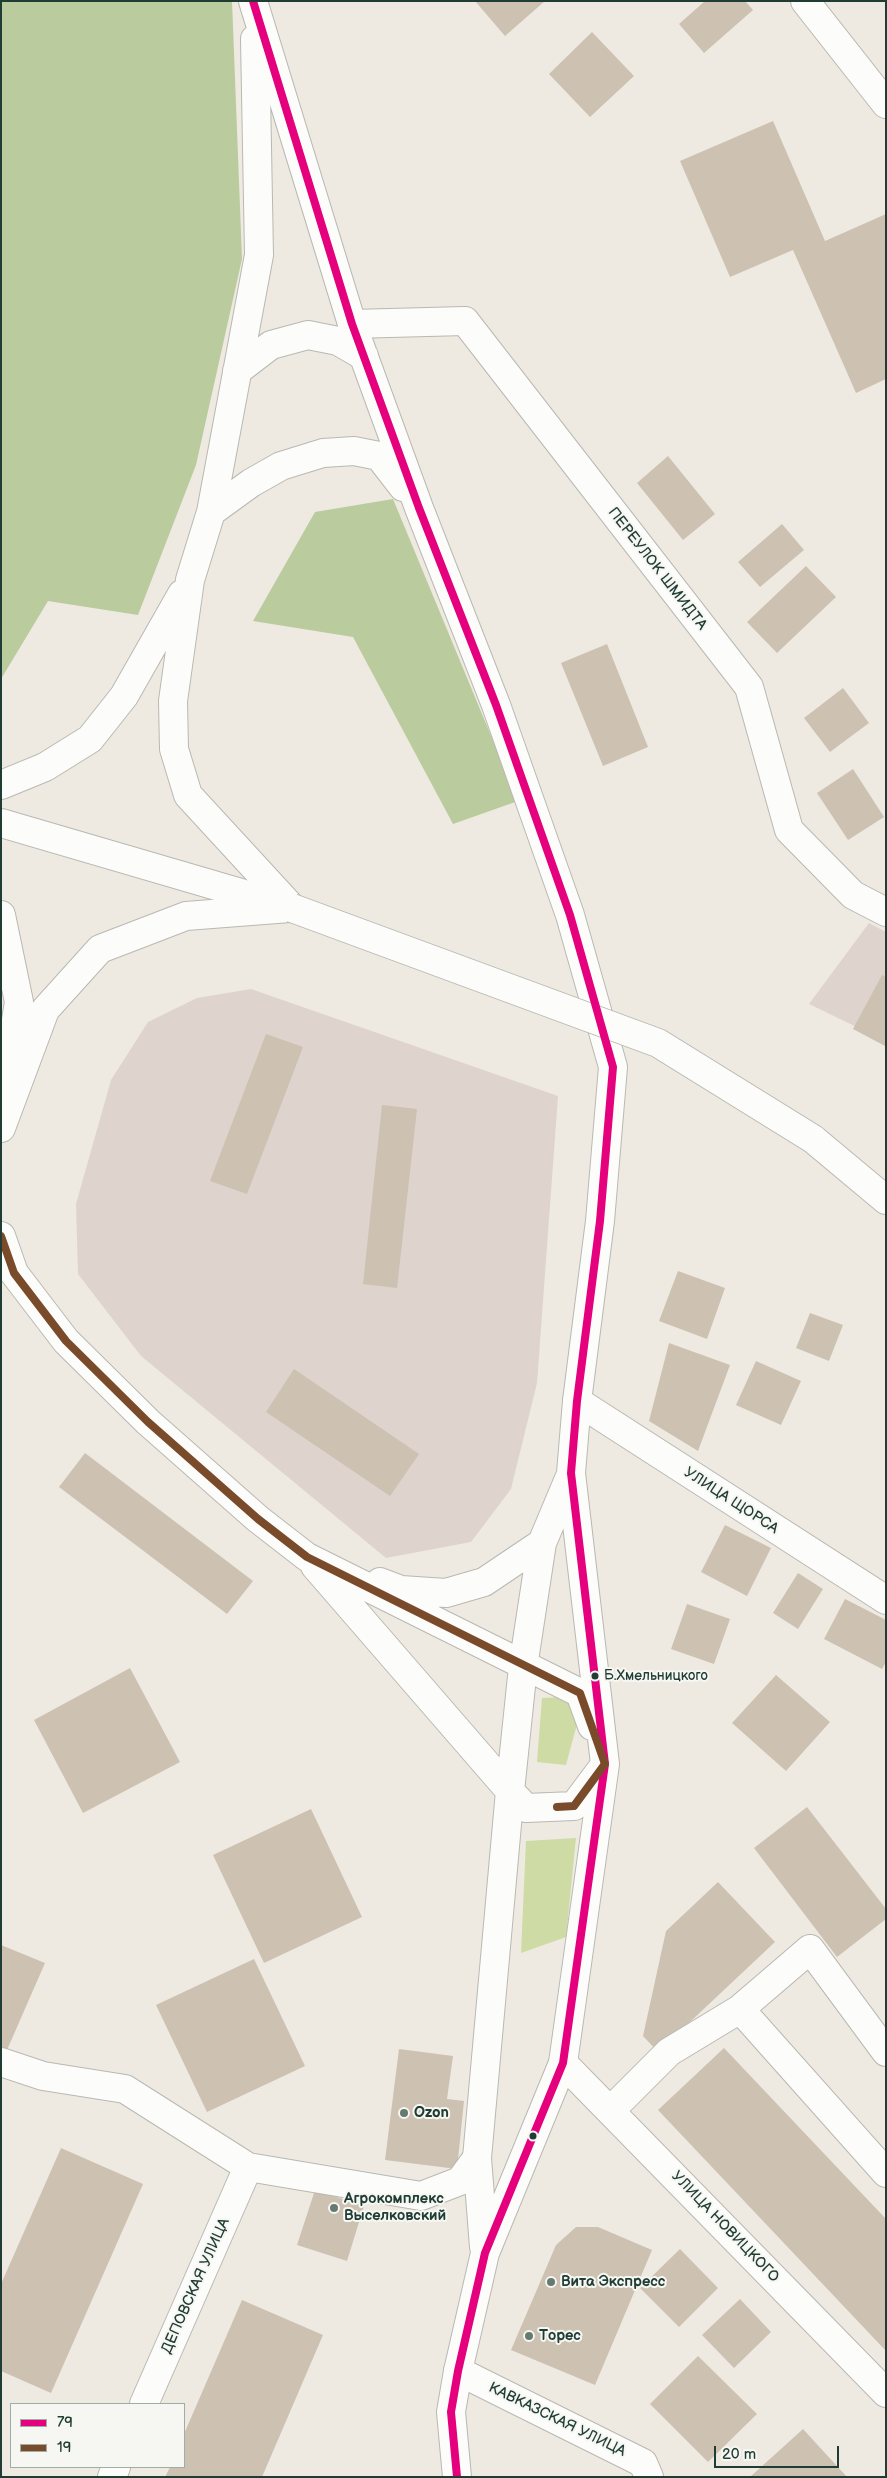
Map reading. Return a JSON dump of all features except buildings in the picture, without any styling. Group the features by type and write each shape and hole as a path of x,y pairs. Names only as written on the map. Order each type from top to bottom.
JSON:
{"main road":[{"path":"805,1 886,104"},
{"path":"253,3 352,324 496,705 570,915 613,1067 600,1221 577,1402 571,1473 605,1764 563,2063 485,2253 458,2371 451,2412 457,2477"},
{"path":"253,3 259,255 211,512 190,580 173,701 174,750 188,795 292,908"},
{"name":"ПЕРЕУЛОК ШМИДТА","path":"352,324 465,321 749,687 789,830 854,896 886,912"},
{"path":"238,371 271,345 308,335 338,341 364,356"},
{"path":"211,512 251,483 281,466 323,453 354,451 379,456 420,508"},
{"path":"1,785 45,768 90,740 124,696 190,580"},
{"path":"1,823 292,908 658,1043 813,1139 886,1200"},
{"path":"1,1128 45,1010 100,949 186,916 292,908"},
{"path":"1,915 19,1002 1,1110"},
{"path":"1,1236 14,1273 66,1341 148,1422 258,1519 307,1557 580,1693 605,1764"},
{"name":"УЛИЦА ЩОРСА","path":"577,1402 886,1600"},
{"path":"485,2253 477,2158 523,1666 542,1543 571,1473"},
{"path":"307,1557 401,1590 446,1593 484,1582 542,1543"},
{"path":"307,1557 526,1808 574,1806 605,1764"},
{"path":"611,2110 669,2052 740,2009 810,1949 886,2052"},
{"path":"740,2009 886,2173"},
{"path":"1,2062 43,2076 124,2089 248,2167 421,2196 460,2181 477,2158"},
{"name":"УЛИЦА НОВИЦКОГО","path":"563,2063 886,2393"},
{"name":"ДЕПОВСКАЯ УЛИЦА","path":"144,2403 248,2167"},
{"name":"КАВКАЗСКАЯ УЛИЦА","path":"458,2371 643,2463 649,2477"}],"shaded area":[{"path":"869,923 886,932 886,1019 884,1017 869,1033 809,1004"},
{"path":"251,989 558,1096 537,1383 511,1489 471,1542 386,1558 141,1356 78,1274 76,1204 111,1080 148,1022 197,998"}],"green space":[{"path":"1,1 232,1 242,259 196,465 138,615 48,601 1,679"},
{"path":"393,499 518,801 453,824 353,637 253,621 315,512"},
{"path":"562,1697 580,1713 566,1765 537,1762 542,1698"},
{"path":"576,1838 566,1937 521,1953 526,1841"}],"transit line":[{"name":"79","path":"253,1 352,324 419,508 496,705 570,915 613,1067 600,1221 577,1401 571,1473 605,1764 563,2063 485,2253 458,2371 451,2412 457,2477"},
{"name":"19","path":"1,1236 14,1273 66,1341 148,1422 258,1519 307,1557 580,1693 605,1764 574,1806 557,1807"}],"place":[{"name":"Б.Хмельницкого","path":"595,1676"},
{"name":"Ozon","path":"404,2113"},
{"name":"Агрокомплекс Выселковский","path":"334,2208"},
{"name":"Вита Экспресс","path":"551,2282"},
{"name":"Торес","path":"529,2336"}]}
